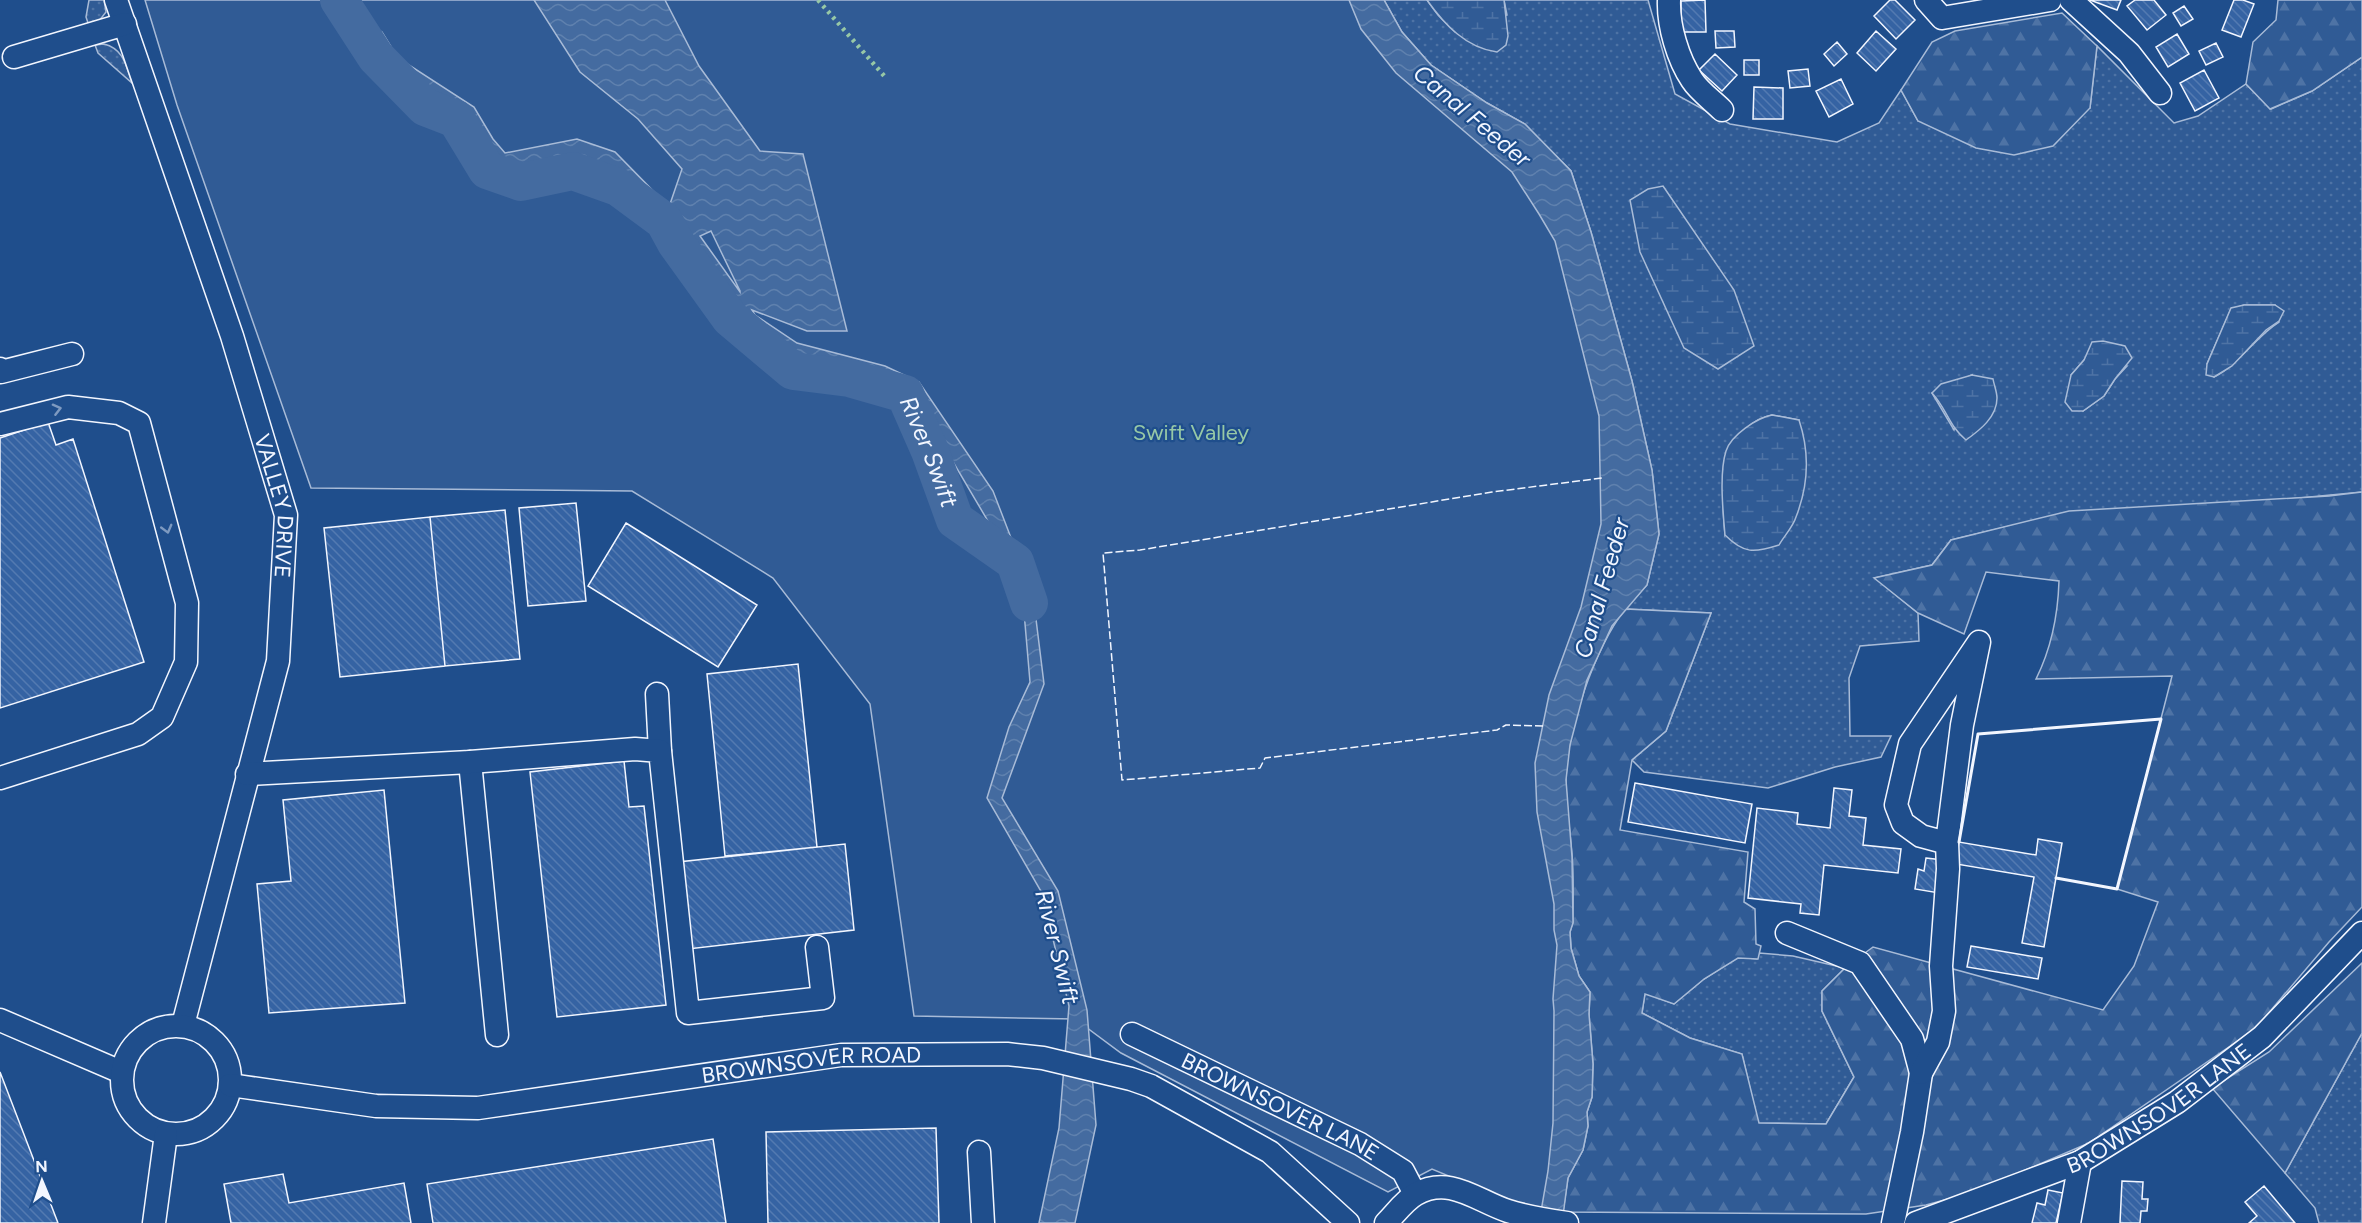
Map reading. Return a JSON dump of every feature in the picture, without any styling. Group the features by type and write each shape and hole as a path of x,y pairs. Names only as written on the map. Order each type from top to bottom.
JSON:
{"street":[{"name":"VALLEY DRIVE","path":"116,0 232,336 286,515 278,661 183,1025"},
{"path":"1669,0 1677,47 1685,68 1693,82 1722,110"},
{"path":"1926,0 1942,18 2050,0"},
{"path":"2071,0 2129,53 2160,93"},
{"path":"14,57 125,24"},
{"path":"0,369 1,372 72,354"},
{"path":"0,424 68,406 118,413 139,423 187,603 186,662 162,717 138,734 0,778"},
{"path":"1893,1223 1912,1132 1921,1073 1938,1042 1944,1011 1941,966 1948,869 1947,843 1962,725 1980,642 1910,744 1896,805 1903,823 1921,836 1947,843"},
{"path":"657,694 660,751 688,1013 823,998 817,946"},
{"path":"247,774 470,762 635,749 660,751"},
{"path":"470,762 497,1035"},
{"path":"1787,933 1860,963 1912,1039 1921,1073"},
{"name":"BROWNSOVER LANE","path":"1916,1223 2080,1162 2177,1102 2262,1037 2362,933"},
{"path":"0,1020 121,1072"},
{"path":"183,1025 199,1030 213,1039 226,1060 230,1085 226,1102 216,1117 201,1128 184,1134 166,1134 150,1128 132,1112 121,1088 121,1072 126,1055 143,1037 166,1026 183,1025"},
{"name":"BROWNSOVER LANE","path":"1132,1034 1360,1144 1403,1171 1415,1194"},
{"name":"BROWNSOVER ROAD","path":"230,1085 376,1106 478,1108 841,1055 1007,1054 1043,1058 1151,1086 1270,1152 1348,1223"},
{"path":"154,1223 166,1134"},
{"path":"979,1152 983,1223"},
{"path":"2068,1223 2080,1162"},
{"path":"1386,1223 1415,1194 1436,1188 1457,1188 1505,1210 1566,1223"}],"green space":[{"path":"89,0 104,0 106,12 99,21 89,26 86,17"},
{"name":"Swift Valley","path":"145,0 1364,0 1545,181 1627,477 1558,739 1570,1120 1546,1209 1504,1199 1432,1169 1388,1192 1121,1053 1075,1019 914,1016 870,704 773,578 632,491 311,488 177,105"},
{"path":"1384,0 1427,0 1455,32 1507,15 1504,0 1648,0 1675,94 1730,124 1837,142 1879,123 1901,90 1918,121 2090,108 2097,46 2174,123 2198,116 2246,84 2271,109 2312,91 2362,57 2362,492 2010,526 1951,540 1932,565 1875,578 1918,613 1919,641 1860,646 1849,678 1850,736 1891,736 1881,757 1835,767 1768,788 1644,772 1632,760 1666,731 1711,613 1625,609 1647,585 1659,534 1652,470 1632,381 1591,232 1571,171 1525,124 1487,103 1431,65 1402,32","holes":["2244,305 2275,305 2279,322 2262,335 2232,365 2214,377 2207,364 2231,309","2084,360 2127,366 2104,396 2083,411 2071,375","1972,375 1954,430 1932,393","1772,415 1799,420 1725,535 1723,493 1729,464 1744,432 1752,423"]},
{"path":"1427,0 1504,0 1508,36 1506,45 1497,52 1475,46 1448,26"},
{"path":"2278,0 2362,0 2362,57 2312,91 2270,109 2246,84 2253,42 2276,20"},
{"path":"2062,13 2097,46 2090,108 2053,146 2014,155 1976,148 1918,121 1901,90 1932,42 1955,31"},
{"path":"95,45 111,46 120,54 132,83 98,53"},
{"path":"1663,186 1734,290 1754,346 1718,369 1684,348 1640,252 1630,200 1648,189"},
{"path":"2244,305 2275,305 2284,311 2279,321 2266,330 2232,366 2214,377 2206,375 2207,364 2231,308"},
{"path":"2103,341 2125,346 2132,358 2104,396 2083,411 2072,411 2065,402 2071,375 2084,360 2092,342"},
{"path":"1972,375 1993,379 1997,398 1991,417 1966,440 1955,429 1932,393 1941,384"},
{"path":"1772,415 1799,420 1806,456 1804,493 1795,521 1779,545 1756,550 1744,549 1725,535 1722,493 1724,460 1729,445 1739,433 1752,423"},
{"path":"2362,492 2362,907 2255,1029 2089,1143 1974,1192 1926,1205 1866,1214 1563,1212 1568,1178 1583,1150 1588,1126 1587,1112 1592,1097 1593,1064 1589,1014 1590,992 1579,976 1571,948 1573,879 1566,789 1568,760 1571,738 1584,691 1603,646 1625,609 1711,613 1666,731 1632,760 1620,830 1748,852 1744,902 1755,909 1756,944 1761,946 1758,959 1738,958 1704,979 1674,1004 1645,994 1642,1013 1690,1038 1742,1054 1759,1123 1826,1124 1854,1077 1822,1011 1822,991 1845,968 1873,947 2103,1010 2134,966 2158,902 2117,889 2172,676 2036,679 2053,631 2059,581 1986,572 1964,634 1918,613 1874,578 1932,565 1951,540 2069,511 2329,496"},
{"path":"1759,953 1793,956 1845,968 1822,991 1822,1011 1854,1077 1826,1124 1758,1123 1742,1054 1690,1038 1642,1013 1645,993 1674,1004 1704,979 1738,957 1757,959"},
{"path":"2362,963 2362,1033 2285,1173 2212,1088 2269,1052"},
{"path":"2362,1033 2362,1223 2319,1223 2315,1208 2285,1173"}],"water":[{"path":"340,0 351,0 357,17 382,32 398,58 474,107 493,139 505,153 577,139 615,152 669,207 682,169 638,119 580,72 534,0 665,0 699,66 760,151 803,154 847,331 807,331 752,310 755,315 797,343 885,366 919,382 993,491 1033,595 1044,684 1002,798 1058,891 1087,1010 1096,1125 1075,1223 1039,1223 1059,1128 1069,1006 1042,893 987,798 1009,727 1030,682 1024,612 1005,550 916,399 895,387 791,358 740,321 684,241 676,243 664,221 667,214 614,168 575,156 514,165 497,163 464,118 431,105 368,37 350,25","holes":["711,231 740,292 700,236"]},
{"name":"Canal Feeder","path":"1349,0 1384,0 1402,32 1431,65 1487,103 1525,124 1571,171 1591,232 1632,381 1652,470 1659,534 1647,585 1612,626 1587,680 1570,745 1566,780 1572,857 1571,948 1579,976 1590,992 1589,1014 1593,1064 1592,1097 1587,1112 1588,1126 1583,1150 1568,1178 1562,1223 1539,1223 1553,1123 1553,999 1557,945 1554,930 1554,904 1537,812 1535,763 1549,695 1581,607 1601,524 1599,416 1555,241 1539,214 1512,172 1396,73 1361,29"}],"building":[{"path":"1705,0 1706,32 1681,32 1681,1"},
{"path":"1890,0 1895,0 1915,20 1896,39 1874,16"},
{"path":"2090,0 2121,0 2117,10"},
{"path":"2135,0 2154,0 2166,15 2147,30 2127,6"},
{"path":"2234,0 2254,4 2241,37 2222,30"},
{"path":"2184,6 2193,19 2181,26 2173,13"},
{"path":"1715,31 1734,31 1735,47 1716,48"},
{"path":"1876,31 1896,49 1876,71 1857,53"},
{"path":"2177,34 2189,54 2168,67 2156,47"},
{"path":"1837,42 1847,54 1834,66 1824,54"},
{"path":"2216,43 2223,57 2206,65 2199,51"},
{"path":"1715,54 1737,75 1722,91 1699,70"},
{"path":"1744,60 1759,60 1759,75 1744,75"},
{"path":"1808,69 1810,86 1790,88 1788,71"},
{"path":"2204,70 2219,98 2195,111 2180,83"},
{"path":"1841,79 1853,104 1829,117 1816,91"},
{"path":"1754,87 1783,88 1783,119 1753,119"},
{"path":"48,422 56,445 73,439 144,662 0,708 0,438"},
{"path":"576,503 586,601 528,606 519,508"},
{"path":"505,510 520,659 445,666 430,517"},
{"path":"430,517 445,666 340,677 324,528"},
{"path":"626,523 757,605 718,667 588,586"},
{"path":"798,664 817,847 725,856 707,674"},
{"path":"624,761 629,807 644,806 666,1005 557,1017 530,772"},
{"path":"1635,783 1752,804 1745,843 1628,822"},
{"path":"1834,788 1852,790 1849,816 1866,818 1863,845 1901,849 1898,873 1824,865 1819,915 1800,913 1801,904 1748,898 1757,808 1798,813 1797,824 1830,828"},
{"path":"384,790 405,1003 269,1013 257,884 291,881 283,800"},
{"path":"2038,839 2062,843 2044,947 2022,943 2034,877 1956,864 1959,842 2036,855"},
{"path":"845,844 854,930 688,949 678,862"},
{"path":"1926,858 1943,860 1939,893 1915,889 1918,869 1924,871"},
{"path":"1971,946 2042,958 2038,979 1967,967"},
{"path":"0,1072 58,1223 0,1223"},
{"path":"936,1128 939,1223 768,1223 766,1132"},
{"path":"713,1139 726,1223 433,1223 427,1184"},
{"path":"283,1174 289,1203 404,1183 411,1223 231,1223 224,1184"},
{"path":"2122,1181 2143,1182 2142,1199 2148,1199 2147,1211 2141,1211 2140,1223 2120,1223"},
{"path":"2264,1186 2295,1223 2249,1223 2257,1216 2245,1202"},
{"path":"2048,1190 2063,1193 2056,1223 2032,1223 2037,1203 2045,1205"}],"waterway":[{"name":"River Swift","path":"339,0 376,57 425,107 456,119 487,170 521,182 573,171 618,187 664,221 676,243 730,318 793,371 849,378 905,394 930,451 955,520 1015,562 1029,603"}],"hedge":[{"path":"818,0 886,78"}],"fence":[{"path":"1543,726 1506,725 1497,730 1265,758 1260,768 1122,780 1103,553 1140,550 1492,492 1602,478"}],"wall":[{"path":"1959,842 1978,734 2161,719 2117,889 2056,878"}]}
